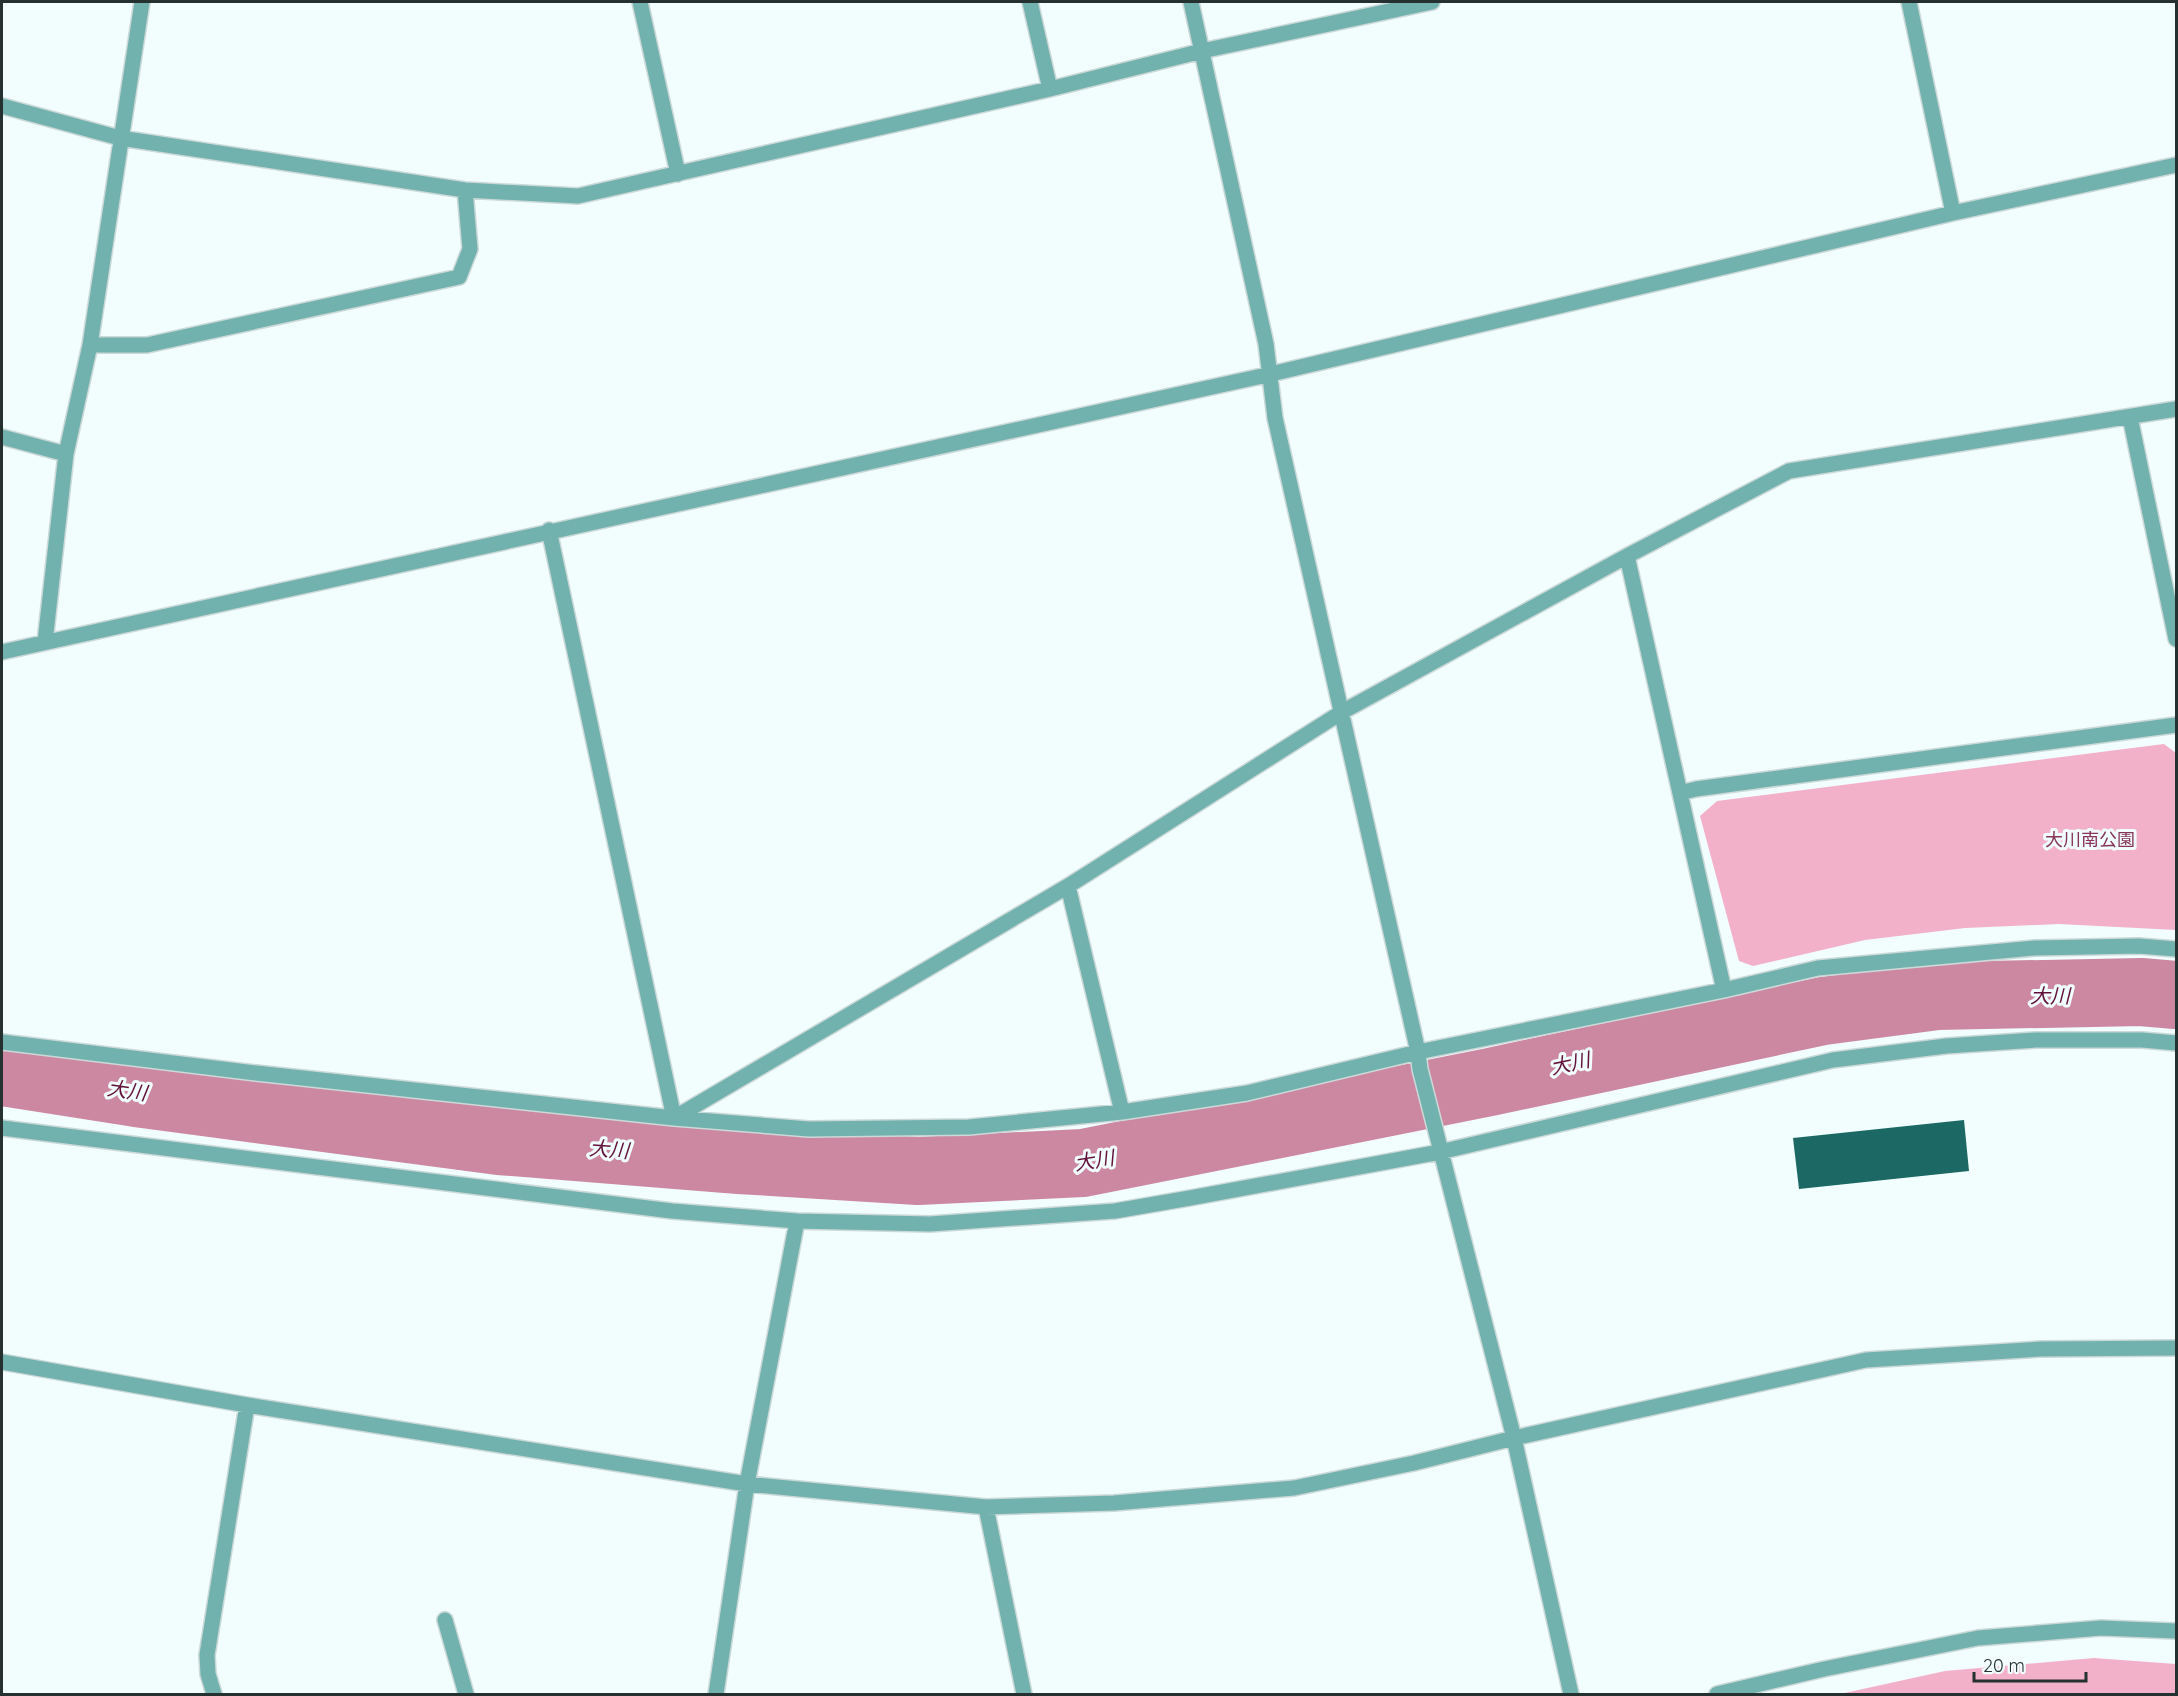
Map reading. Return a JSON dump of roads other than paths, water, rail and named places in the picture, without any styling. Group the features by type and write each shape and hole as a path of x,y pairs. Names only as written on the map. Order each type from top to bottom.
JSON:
{"street":[{"path":"45,642 66,454 90,345 142,2"},
{"path":"640,2 678,174"},
{"path":"1030,2 1050,89"},
{"path":"1191,2 1270,374 1275,418 1420,1069 1514,1438 1571,1695"},
{"path":"2,106 120,138 465,190 578,196 1050,89 1202,51 1431,2"},
{"path":"1909,2 1953,213"},
{"path":"2,652 549,530 1270,374 1953,213 2176,165"},
{"path":"90,345 147,345 459,277 470,249 465,190"},
{"path":"674,1118 1068,886 1342,712 1627,556 1789,471 2176,409"},
{"path":"2130,417 2176,639"},
{"path":"2,436 66,454"},
{"path":"549,530 674,1118"},
{"path":"1627,556 1724,990"},
{"path":"1680,793 1708,787 2176,725"},
{"path":"1068,886 1122,1112"},
{"path":"2,1042 256,1073 674,1118 809,1129 969,1127 1122,1112 1247,1093 1418,1052 1724,990 1818,968 2035,948 2139,946 2176,949"},
{"path":"2,1128 672,1211 797,1221 930,1224 1114,1211 1440,1152 1833,1060 1946,1046 2036,1040 2142,1040 2176,1043"},
{"path":"716,1695 747,1484 797,1221"},
{"path":"2,1362 247,1406 747,1484 986,1507 1114,1503 1294,1488 1414,1463 1514,1438 1866,1360 2041,1349 2176,1348"},
{"path":"214,1695 208,1674 207,1655 247,1406"},
{"path":"986,1507 1024,1695"},
{"path":"445,1620 466,1695"},
{"path":"1717,1695 1824,1669 1978,1638 2101,1628 2176,1631"}],"waterway":[{"name":"大川","path":"2,1072 136,1093 499,1141 739,1160 918,1171 1083,1163 1490,1082 1823,1011 1937,996 2141,992 2176,995"}],"park label":[{"name":"大川南公園","path":"2090,839"}]}
